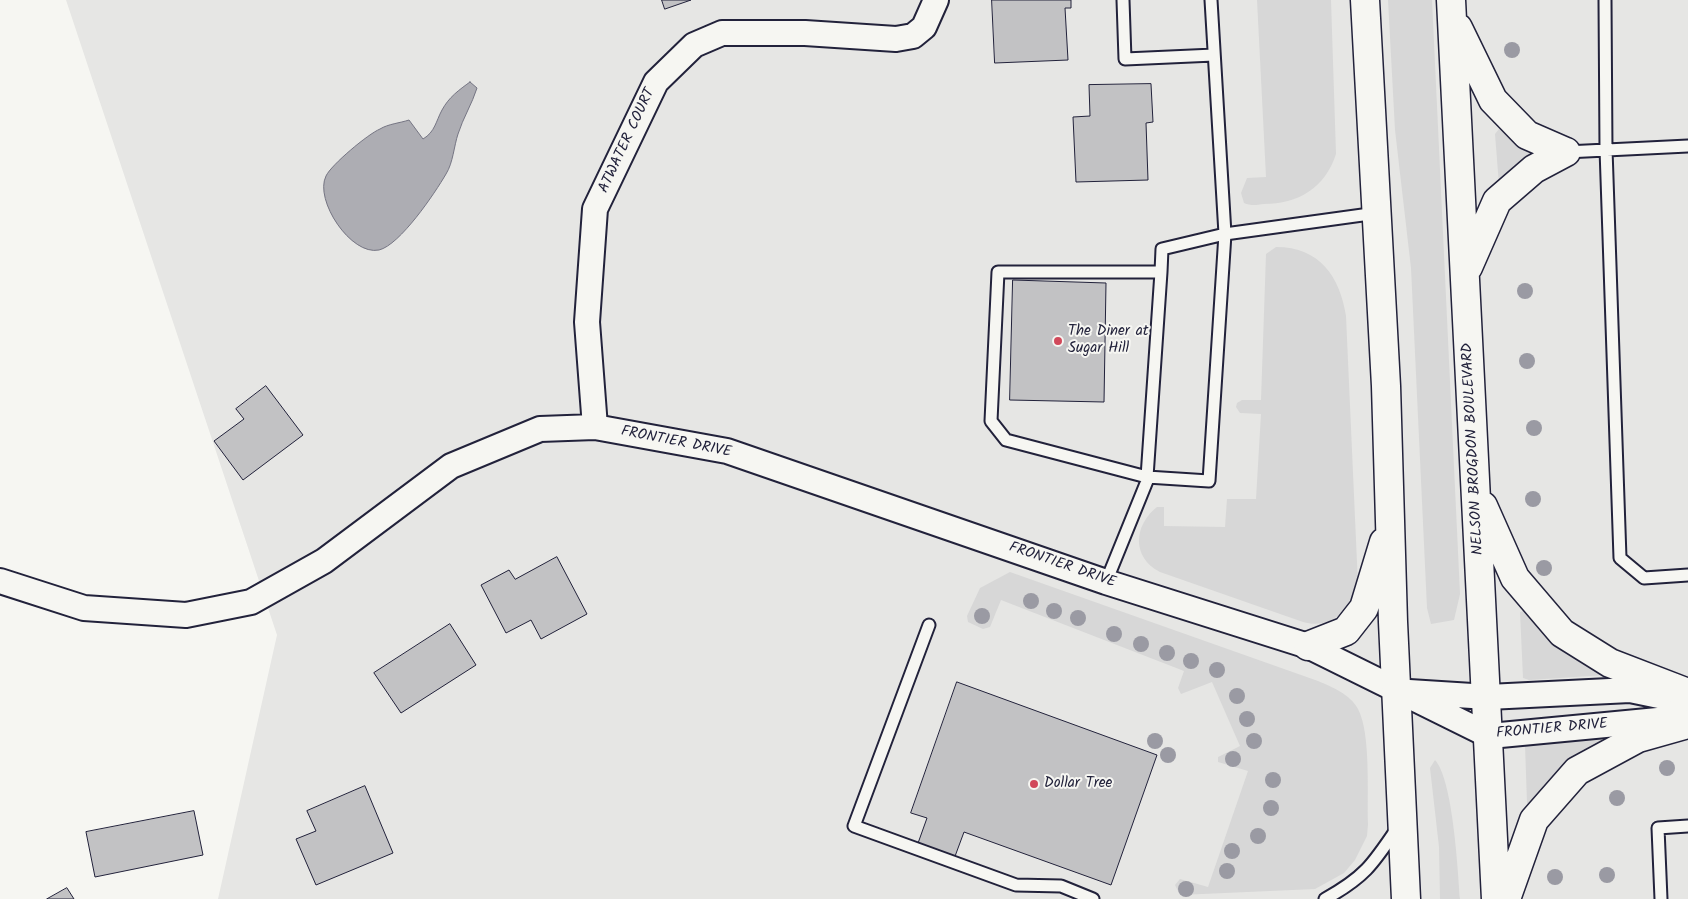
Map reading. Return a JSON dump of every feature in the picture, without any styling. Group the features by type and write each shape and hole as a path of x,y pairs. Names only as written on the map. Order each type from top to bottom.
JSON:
{"highway":[{"path":"1365,0 1391,519 1396,691 1406,899"},
{"path":"1452,8 1493,100 1527,135 1566,152"},
{"name":"NELSON BROGDON BOULEVARD","path":"1452,8 1490,736 1496,899"},
{"path":"1465,273 1497,201 1534,169 1566,152"},
{"path":"1476,491 1516,578 1562,633 1610,663 1688,693"},
{"path":"1308,646 1346,631 1364,608 1391,519"},
{"path":"1506,899 1534,820 1577,771 1638,738 1688,724"}],"street":[{"name":"ATWATER COURT","path":"594,427 587,322 595,209 656,82 694,45 722,33 805,33 896,39 912,36 924,26 936,0"},
{"name":"FRONTIER DRIVE","path":"0,581 84,608 186,615 251,602 324,561 451,466 540,429 594,427 727,451 1106,582 1308,646 1490,736 1688,717"},
{"name":"FRONTIER DRIVE","path":"1396,691 1488,697 1630,690 1688,702"}],"lane":[{"path":"1124,0 1125,59 1214,55"},
{"path":"1161,272 998,272 991,421 1006,440 1147,477 1209,481 1225,234 1211,0"},
{"path":"1605,0 1606,149 1620,558 1644,578 1688,575"},
{"path":"1566,152 1688,146"},
{"path":"1106,582 1147,477 1162,249 1225,234 1377,214"},
{"path":"929,625 854,826 1016,885 1061,886 1093,899"},
{"path":"1324,899 1350,885 1370,868 1403,820"},
{"path":"1661,899 1658,828 1688,826"}],"shaded area":[{"path":"66,0 1688,0 1688,899 218,899 277,635"},
{"path":"1257,0 1331,0 1336,154 1325,176 1309,192 1288,201 1249,205 1244,203 1241,193 1247,178 1266,177"},
{"path":"1388,0 1432,0 1460,594 1454,620 1431,624 1427,608 1411,268 1395,130"},
{"path":"470,82 477,88 460,128 448,170 434,193 407,229 387,246 379,250 368,250 357,244 347,236 338,224 330,212 325,199 324,186 329,171 359,143 374,132 387,126 409,120 423,139 433,130 448,101"},
{"path":"1499,129 1519,145 1533,151 1537,155 1499,185 1495,134"},
{"path":"1276,247 1291,248 1305,252 1325,267 1339,289 1346,316 1358,585 1345,610 1330,620 1313,624 1160,572 1144,558 1140,550 1139,541 1144,523 1149,514 1157,507 1164,507 1164,526 1225,527 1227,499 1256,499 1261,414 1240,413 1236,407 1237,403 1242,400 1261,400 1266,254"},
{"path":"1010,572 1318,681 1350,699 1358,709 1365,733 1367,748 1368,824 1367,836 1355,860 1344,873 1315,889 1180,895 1175,885 1180,879 1208,887 1248,771 1218,762 1218,757 1240,746 1212,682 1181,694 1178,688 1184,671 1001,600 990,627 983,629 968,622 967,616 980,588"},
{"path":"1523,611 1605,675 1529,680 1523,678 1520,612"},
{"path":"1602,736 1602,741 1599,744 1529,805 1527,803 1525,745 1527,741"},
{"path":"1435,760 1446,786 1454,826 1460,899 1440,899 1439,847 1430,768"}],"building":[{"path":"662,0 691,0 665,9"},
{"path":"992,0 1071,0 1071,8 1065,8 1068,60 995,63"},
{"path":"1151,84 1153,122 1146,123 1148,180 1076,182 1073,117 1090,116 1089,85"},
{"name":"The Diner at Sugar Hill","path":"1013,280 1106,283 1104,402 1010,400"},
{"path":"266,386 303,435 243,480 214,441 244,419 236,409"},
{"path":"557,557 587,614 541,639 531,620 506,633 481,585 509,570 515,579"},
{"path":"450,624 476,665 401,713 374,673"},
{"name":"Dollar Tree","path":"957,682 1157,755 1111,885 964,832 954,859 917,846 927,818 911,813"},
{"path":"365,786 393,853 316,885 296,839 316,831 307,811"},
{"path":"194,811 203,855 95,877 86,832"},
{"path":"67,888 74,899 47,899"}],"place":[{"name":"The Diner at Sugar Hill","path":"1058,341"},
{"name":"Dollar Tree","path":"1034,784"}]}
